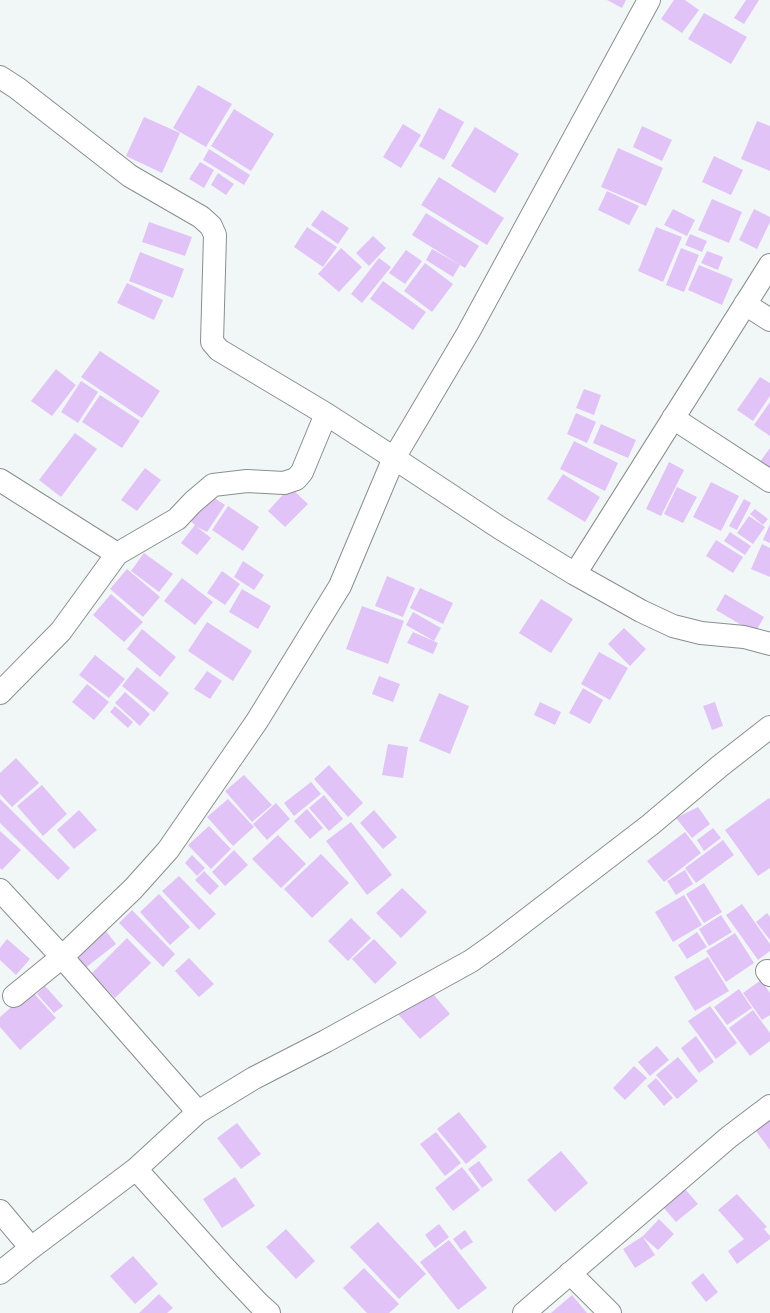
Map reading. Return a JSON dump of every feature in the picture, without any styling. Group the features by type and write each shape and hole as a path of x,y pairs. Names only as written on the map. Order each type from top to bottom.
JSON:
{"street":[{"path":"14,996 62,957 133,889 168,850 258,721 340,586 394,458 468,333 649,0"},
{"path":"0,77 17,88 130,176 201,218 211,226 215,234 212,342 219,350 326,414 500,528 575,574 641,611 673,626 701,634 744,637 770,644"},
{"path":"575,574 770,265"},
{"path":"745,304 770,320"},
{"path":"0,693 61,631 117,554 177,519 193,502 213,485 247,481 284,482 296,479 302,472 326,414"},
{"path":"673,418 770,481"},
{"path":"0,480 117,554"},
{"path":"0,1273 136,1169 198,1112 254,1078 326,1041 471,961 650,825 720,766 770,727"},
{"path":"0,890 62,957 198,1112"},
{"path":"524,1313 729,1137 770,1106"},
{"path":"136,1169 258,1304 269,1313"},
{"path":"0,1211 31,1248"},
{"path":"570,1273 610,1313"}],"building":[{"path":"607,0 626,0 622,8"},
{"path":"674,0 685,0 699,10 682,33 661,19"},
{"path":"746,0 759,0 744,24 734,18"},
{"path":"704,13 747,37 731,64 688,39"},
{"path":"198,85 232,104 206,147 173,128"},
{"path":"439,108 464,122 444,160 419,146"},
{"path":"234,109 274,134 251,171 211,146"},
{"path":"144,117 180,133 162,173 126,156"},
{"path":"757,121 770,126 770,171 741,159"},
{"path":"403,124 421,135 401,168 383,157"},
{"path":"642,126 672,140 662,161 633,147"},
{"path":"475,127 519,154 495,193 451,166"},
{"path":"618,148 663,168 646,206 601,187"},
{"path":"209,149 250,175 244,185 203,160"},
{"path":"714,156 743,170 731,195 702,182"},
{"path":"200,162 214,170 204,188 189,179"},
{"path":"218,173 234,184 226,195 211,185"},
{"path":"439,177 504,218 487,245 421,205"},
{"path":"607,191 639,206 629,225 598,210"},
{"path":"712,199 742,212 729,243 698,230"},
{"path":"673,209 695,220 687,236 664,225"},
{"path":"754,209 770,217 770,222 757,249 739,240"},
{"path":"322,210 349,228 338,244 311,225"},
{"path":"426,213 479,246 465,268 412,235"},
{"path":"149,222 192,237 185,256 142,242"},
{"path":"307,227 337,247 323,267 294,247"},
{"path":"656,227 682,237 663,282 638,271"},
{"path":"690,234 707,241 702,252 685,245"},
{"path":"373,236 386,248 369,266 356,253"},
{"path":"341,248 362,267 339,292 318,274"},
{"path":"681,248 699,255 684,292 666,285"},
{"path":"432,249 460,265 453,277 426,260"},
{"path":"406,250 422,261 405,284 389,273"},
{"path":"707,251 723,257 718,270 701,263"},
{"path":"140,252 184,269 173,298 129,281"},
{"path":"379,258 391,267 362,303 351,294"},
{"path":"425,263 453,284 432,312 404,291"},
{"path":"699,265 733,279 722,305 688,290"},
{"path":"383,281 426,312 413,330 370,299"},
{"path":"127,283 163,300 154,320 117,303"},
{"path":"100,351 160,391 142,418 81,377"},
{"path":"56,369 76,385 52,416 31,401"},
{"path":"760,377 770,383 770,396 753,421 737,410"},
{"path":"81,381 98,392 78,423 61,412"},
{"path":"584,389 601,395 594,415 576,408"},
{"path":"100,395 140,421 122,448 82,422"},
{"path":"770,402 770,436 754,425"},
{"path":"576,413 596,422 587,443 567,434"},
{"path":"601,424 636,440 628,458 593,443"},
{"path":"75,433 97,449 61,497 39,480"},
{"path":"574,441 618,463 605,491 560,469"},
{"path":"770,448 770,470 759,463"},
{"path":"669,462 684,470 661,516 646,509"},
{"path":"145,468 161,480 137,511 121,500"},
{"path":"563,474 600,497 585,522 547,499"},
{"path":"711,482 739,496 721,531 693,517"},
{"path":"290,487 308,504 285,527 268,511"},
{"path":"677,487 697,497 683,523 664,514"},
{"path":"207,493 225,505 207,532 197,527 211,538 197,555 181,543 195,525 189,520"},
{"path":"744,499 751,503 737,530 729,526"},
{"path":"228,506 259,527 243,551 212,530"},
{"path":"755,509 768,519 763,525 750,514"},
{"path":"749,516 765,527 753,544 737,533"},
{"path":"770,524 770,543 763,540"},
{"path":"730,532 751,546 745,555 724,541"},
{"path":"716,540 743,557 733,573 706,556"},
{"path":"762,544 770,548 770,577 751,569"},
{"path":"144,553 173,574 159,592 131,571"},
{"path":"243,561 264,575 254,590 234,577"},
{"path":"127,569 160,597 143,617 110,589"},
{"path":"222,571 240,584 225,605 207,593"},
{"path":"387,576 415,588 403,617 375,606"},
{"path":"182,578 213,602 195,625 164,601"},
{"path":"420,588 453,603 443,624 410,608"},
{"path":"242,589 271,606 258,629 229,612"},
{"path":"111,594 143,622 124,642 93,615"},
{"path":"725,594 764,617 755,633 716,610"},
{"path":"541,599 573,619 551,653 519,633"},
{"path":"362,606 404,621 388,664 346,649"},
{"path":"413,612 441,628 434,641 406,625"},
{"path":"207,622 252,651 233,681 188,651"},
{"path":"624,628 646,649 630,666 608,644"},
{"path":"142,629 176,657 160,677 127,649"},
{"path":"413,632 438,643 433,654 407,643"},
{"path":"599,652 628,668 610,700 581,684"},
{"path":"95,655 125,679 109,698 79,675"},
{"path":"137,667 169,693 154,712 122,686"},
{"path":"207,671 222,681 210,699 194,689"},
{"path":"379,676 400,684 393,702 372,694"},
{"path":"87,684 109,702 94,720 72,702"},
{"path":"583,688 603,700 590,724 569,713"},
{"path":"125,692 150,714 140,726 115,703"},
{"path":"439,693 469,706 450,754 419,741"},
{"path":"540,702 561,712 555,725 534,715"},
{"path":"715,702 723,726 712,730 703,706"},
{"path":"115,706 133,722 128,728 110,712"},
{"path":"388,744 408,747 403,778 382,775"},
{"path":"16,758 39,783 12,807 0,794 0,773"},
{"path":"329,765 363,803 348,817 314,779"},
{"path":"244,775 272,805 252,822 225,791"},
{"path":"311,782 321,794 294,816 284,803"},
{"path":"42,785 67,814 43,836 17,806"},
{"path":"324,795 343,819 329,831 309,808"},
{"path":"769,798 770,868 758,876 725,830"},
{"path":"0,799 70,868 58,880 0,823"},
{"path":"228,799 254,827 233,846 207,817"},
{"path":"276,803 290,819 267,840 253,824"},
{"path":"698,807 710,824 692,838 676,818"},
{"path":"307,809 323,828 310,839 294,821"},
{"path":"79,810 97,830 74,849 57,830"},
{"path":"374,810 397,837 383,849 360,823"},
{"path":"351,822 392,875 367,895 326,841"},
{"path":"209,826 231,849 211,869 188,845"},
{"path":"713,828 721,838 704,851 697,840"},
{"path":"0,831 21,850 2,870 0,868"},
{"path":"685,832 701,853 664,882 647,861"},
{"path":"278,835 306,864 281,888 252,859"},
{"path":"723,840 734,855 696,883 685,868"},
{"path":"234,850 248,865 225,886 212,872"},
{"path":"321,854 349,883 312,918 284,889"},
{"path":"192,855 205,868 197,876 185,863"},
{"path":"685,870 693,884 676,895 667,881"},
{"path":"204,871 219,886 210,895 195,880"},
{"path":"179,876 216,914 199,930 162,891"},
{"path":"704,883 722,912 704,923 686,894"},
{"path":"402,888 427,912 401,938 376,913"},
{"path":"159,894 190,927 170,945 140,912"},
{"path":"684,895 702,925 673,942 655,912"},
{"path":"742,904 770,944 770,951 758,960 726,915"},
{"path":"132,910 175,954 163,967 119,923"},
{"path":"767,913 770,917 770,940 756,922"},
{"path":"721,915 732,932 709,946 699,929"},
{"path":"351,918 371,938 348,961 328,941"},
{"path":"106,931 116,944 84,969 73,956"},
{"path":"697,932 707,947 687,959 678,945"},
{"path":"735,933 754,963 726,982 706,951"},
{"path":"127,938 151,963 115,998 91,974"},
{"path":"7,939 30,959 16,975 0,960 0,948"},
{"path":"374,939 397,963 375,984 352,959"},
{"path":"708,957 729,991 695,1011 674,977"},
{"path":"189,958 214,984 199,997 175,971"},
{"path":"761,980 770,993 770,1015 762,1020 743,993"},
{"path":"45,986 63,1006 54,1013 37,994"},
{"path":"429,989 450,1014 420,1039 398,1014"},
{"path":"739,989 752,1008 727,1025 714,1007"},
{"path":"31,990 56,1018 20,1050 0,1027 0,1017"},
{"path":"710,1006 737,1043 716,1059 688,1021"},
{"path":"753,1010 770,1033 770,1041 750,1056 729,1028"},
{"path":"696,1036 714,1062 699,1073 681,1048"},
{"path":"657,1046 669,1060 650,1076 638,1062"},
{"path":"678,1057 698,1081 677,1099 656,1075"},
{"path":"634,1066 647,1078 625,1100 613,1088"},
{"path":"656,1078 673,1098 664,1106 647,1086"},
{"path":"459,1112 487,1147 466,1164 437,1129"},
{"path":"770,1114 770,1150 753,1127"},
{"path":"237,1123 261,1154 241,1169 217,1138"},
{"path":"436,1132 461,1163 445,1176 420,1144"},
{"path":"561,1151 588,1183 555,1212 527,1180"},
{"path":"479,1161 493,1180 482,1188 468,1169"},
{"path":"462,1167 480,1190 453,1211 435,1188"},
{"path":"235,1177 255,1206 222,1228 203,1199"},
{"path":"679,1182 698,1204 676,1222 657,1200"},
{"path":"737,1194 767,1227 764,1229 770,1236 770,1239 737,1264 728,1251 744,1239 718,1210"},
{"path":"659,1219 674,1234 658,1250 643,1237 655,1255 635,1268 623,1249 643,1236"},
{"path":"378,1222 426,1274 399,1299 350,1247"},
{"path":"439,1224 449,1237 435,1248 425,1235"},
{"path":"286,1229 315,1261 296,1279 266,1247"},
{"path":"465,1230 473,1242 461,1250 453,1239"},
{"path":"449,1240 487,1288 458,1310 420,1262"},
{"path":"133,1256 158,1284 135,1304 110,1276"},
{"path":"364,1268 399,1304 389,1313 367,1313 343,1288"},
{"path":"703,1273 718,1292 706,1302 691,1283"},
{"path":"159,1294 173,1308 167,1313 139,1313"},
{"path":"572,1295 587,1313 551,1313"}]}
